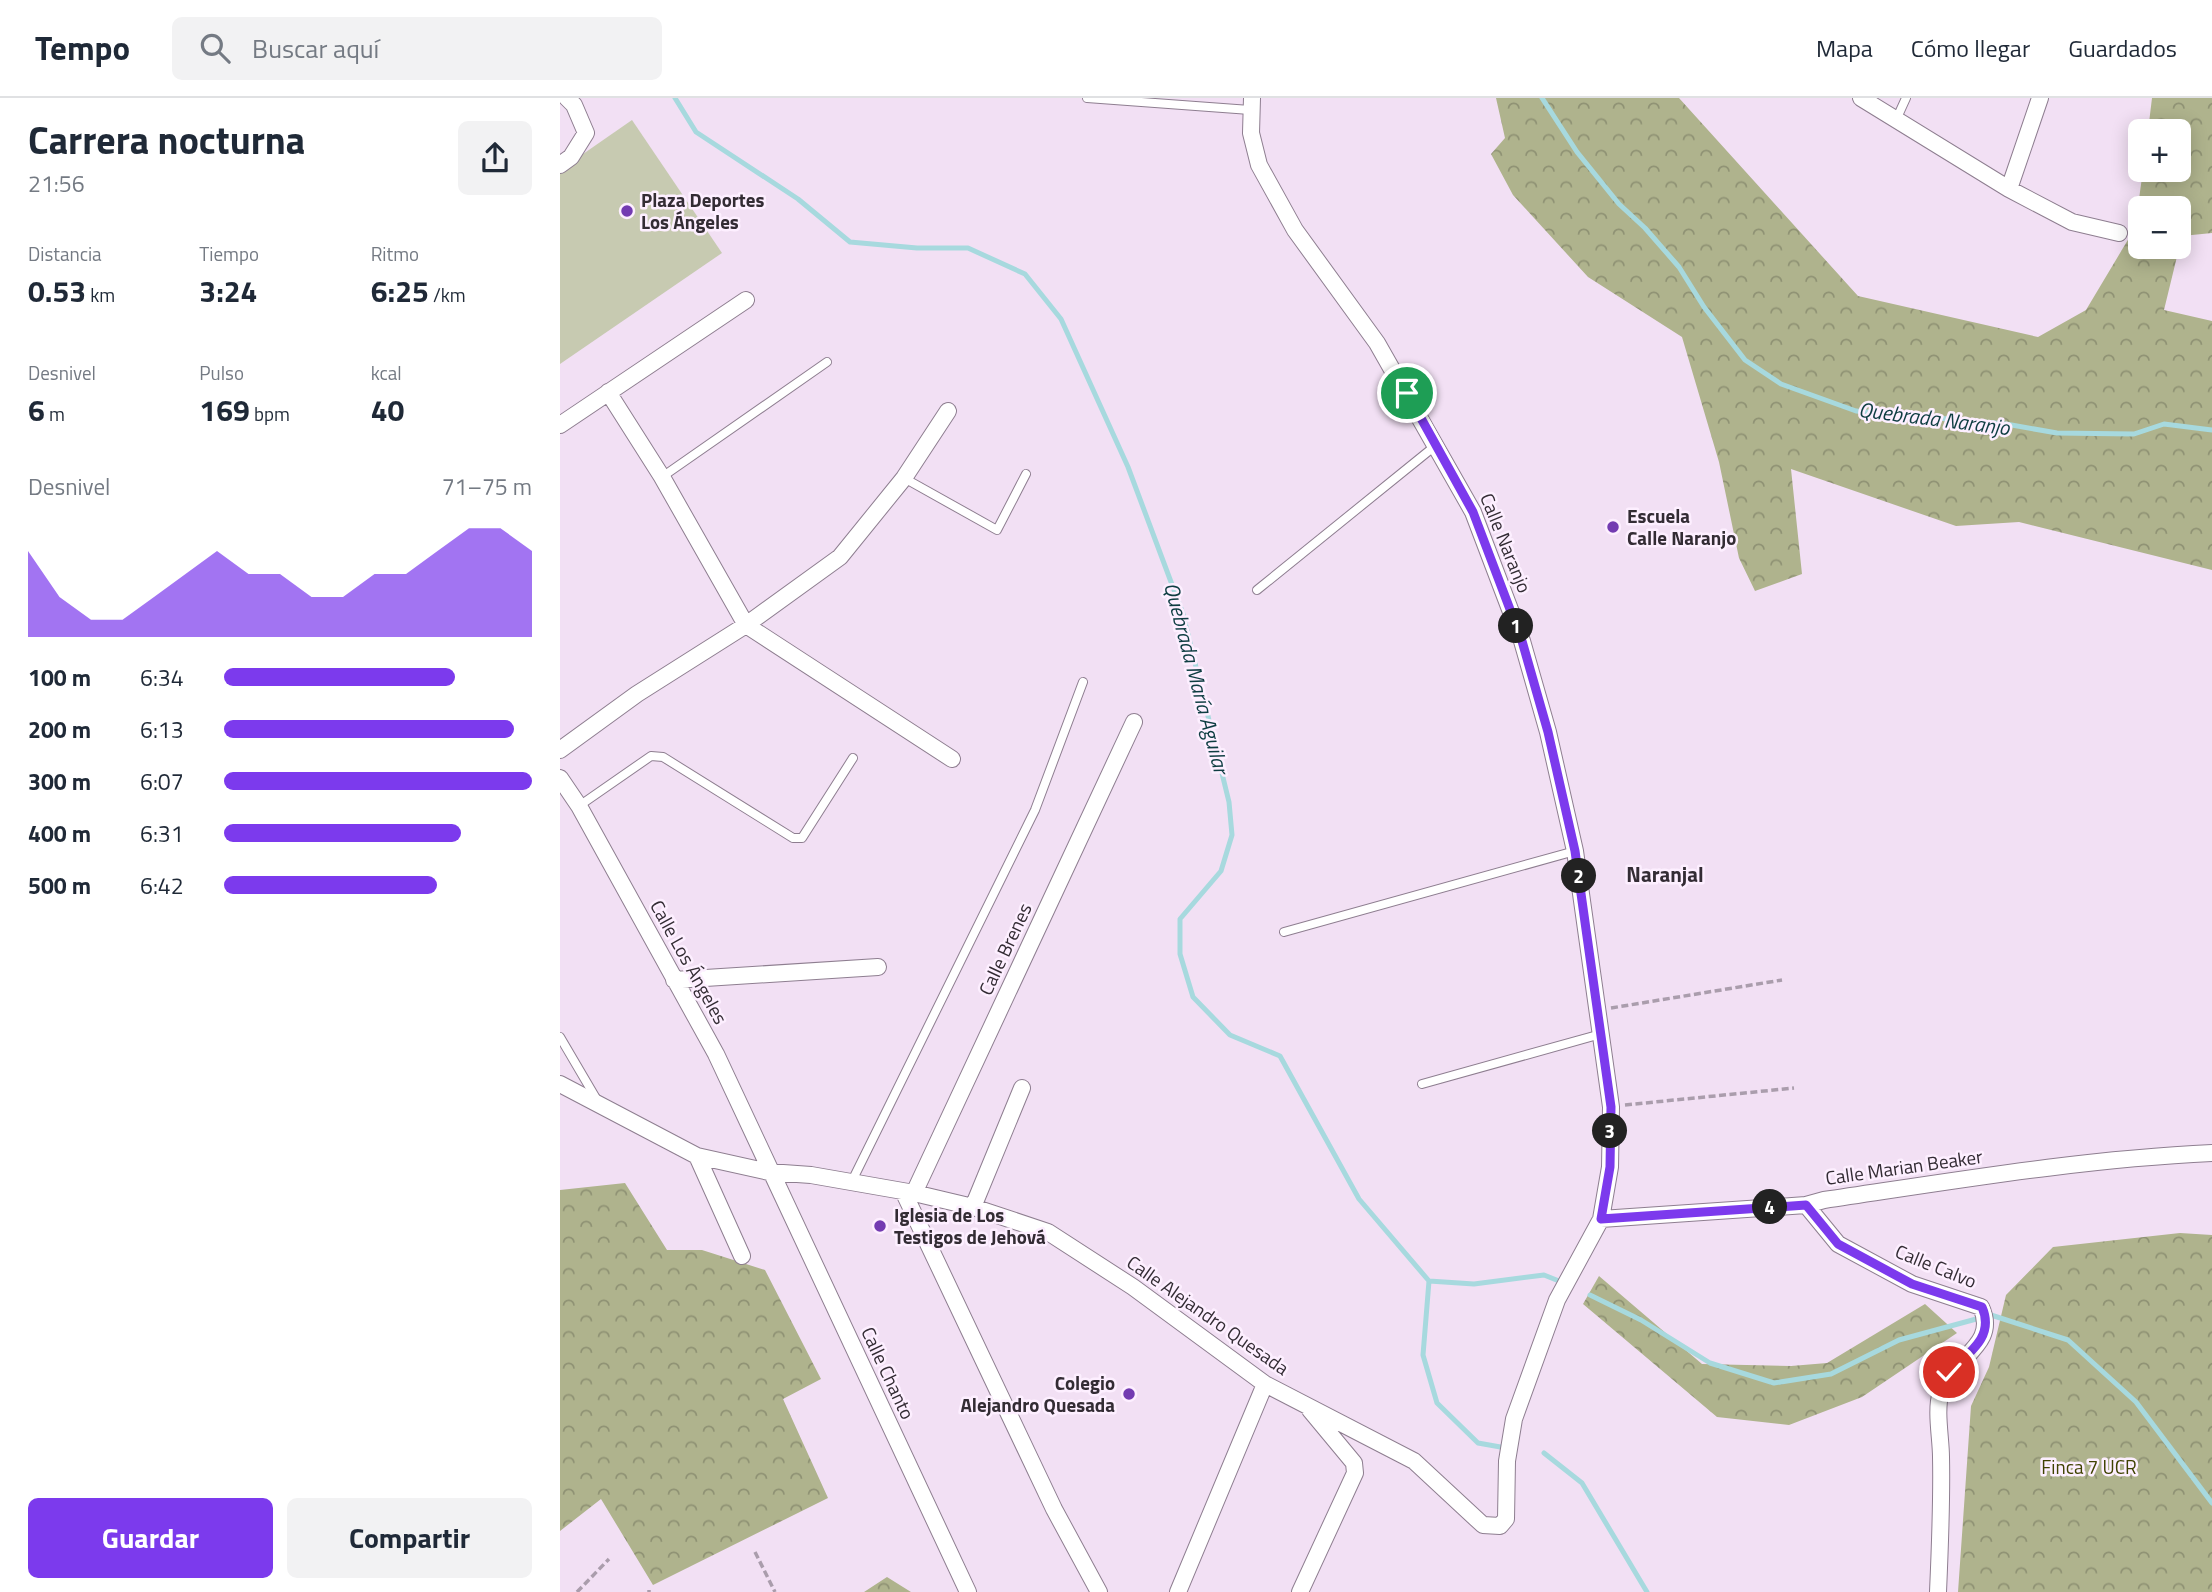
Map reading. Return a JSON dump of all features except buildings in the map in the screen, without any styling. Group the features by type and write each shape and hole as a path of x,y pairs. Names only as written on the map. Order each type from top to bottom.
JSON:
{"street":[{"path":"560,165 571,157 586,133 574,105 567,98"},
{"path":"1861,98 2009,189 2072,222 2119,233"},
{"path":"2009,189 2040,98"},
{"name":"Calle Naranjo","path":"1251,104 1259,165 1294,230 1377,343 1437,444 1473,512 1522,641 1548,732 1575,851 1611,1107 1610,1167 1601,1219"},
{"path":"560,425 746,300"},
{"path":"608,392 662,477 746,625 952,760"},
{"path":"560,750 637,694 746,625 840,557 904,478 948,411"},
{"name":"Calle Brenes","path":"909,1193 1134,722"},
{"name":"Calle Los Ángeles","path":"560,778 579,806 716,1054 769,1172"},
{"path":"674,980 878,967"},
{"name":"Calle Alejandro Quesada","path":"560,1084 697,1156 769,1172 852,1181 909,1193 973,1207 1048,1232 1133,1287 1265,1384 1414,1461 1483,1525 1500,1526 1506,1518 1507,1461 1514,1419 1556,1300 1601,1219"},
{"path":"973,1207 1022,1088"},
{"name":"Calle Marian Beaker","path":"1601,1219 1806,1205 1824,1199 2039,1169 2149,1156 2212,1153"},
{"path":"697,1156 742,1256"},
{"name":"Calle Chanto","path":"769,1172 968,1592"},
{"path":"909,1193 1054,1509 1099,1592"},
{"name":"Calle Calvo","path":"1806,1205 1838,1244 1912,1284 1982,1307 1986,1317 1983,1339 1949,1372 1940,1395 1942,1528 1938,1592"},
{"path":"1178,1592 1265,1384"},
{"path":"1300,1592 1355,1473 1354,1463 1307,1406"}],"lane":[{"path":"1087,98 1251,104"},
{"path":"1896,120 1906,98"},
{"path":"662,477 827,362"},
{"path":"1257,590 1437,444"},
{"path":"904,478 997,530 1026,474"},
{"path":"852,1181 1035,810 1083,682"},
{"path":"579,806 652,756 663,757 793,838 802,838 853,758"},
{"path":"1284,932 1575,851"},
{"path":"1422,1084 1601,1034"},
{"path":"560,1037 600,1105"}],"path":[{"path":"1597,1010 1782,980"},
{"path":"1611,1107 1794,1088"},
{"path":"755,1552 775,1592"},
{"path":"578,1592 609,1559"}],"green space":[{"path":"1496,98 1679,98 1858,296 2038,337 2086,310 2128,240 2128,259 2176,259 2164,310 2212,321 2212,570 2019,522 1956,526 1791,469 1802,574 1755,591 1739,558 1719,462 1682,337 1588,277 1513,195 1491,154 1505,138"},
{"path":"2152,98 2212,98 2212,233 2191,235 2191,196 2139,196 2141,182 2191,182 2191,119 2149,119"},
{"name":"Plaza Deportes Los Ángeles","path":"632,120 722,253 560,364 560,170"},
{"path":"625,1183 667,1250 702,1250 765,1270 821,1379 783,1399 828,1498 653,1585 601,1499 560,1531 560,1190"},
{"name":"Finca 7 UCR","path":"2180,1233 2212,1235 2212,1592 1958,1592 1971,1406 1989,1367 2006,1295 2053,1247"},
{"path":"1599,1276 1702,1364 1791,1366 1827,1363 1925,1304 1957,1333 1862,1397 1789,1425 1717,1417 1583,1304"},
{"path":"887,1577 911,1592 864,1592"}],"waterway":[{"name":"Quebrada María Aguilar","path":"675,98 696,132 798,199 850,242 917,248 968,248 1025,274 1061,319 1128,467 1183,614 1229,802 1232,835 1221,871 1180,919 1180,954 1193,997 1230,1035 1280,1056 1359,1199 1429,1281 1474,1284 1544,1275 1559,1281"},
{"name":"Quebrada Naranjo","path":"1542,98 1577,152 1619,204 1645,228 1679,267 1704,307 1745,360 1781,384 1856,411 2006,424 2057,433 2134,434 2164,424 2212,430"},
{"path":"1429,1281 1423,1355 1437,1403 1478,1443 1506,1448"},
{"name":"Quebrada María Aguilar","path":"1590,1295 1641,1320 1710,1363 1774,1383 1831,1374 1899,1340 1991,1315 2068,1340 2136,1402 2212,1503"},
{"path":"1544,1453 1582,1483 1647,1592"}],"place":[{"name":"Plaza Deportes Los Ángeles","path":"627,211"},
{"name":"Escuela Calle Naranjo","path":"1613,527"},
{"name":"Iglesia de Los Testigos de Jehová","path":"880,1226"},
{"name":"Colegio Alejandro Quesada","path":"1129,1394"}],"district":[{"name":"Naranjal","path":"1665,875"}],"route":[{"path":"1407,393 1473,512 1522,641 1548,732 1575,851 1611,1107 1610,1167 1601,1219 1806,1205 1838,1244 1912,1284 1982,1307 1987,1328 1983,1339 1949,1372"}]}
